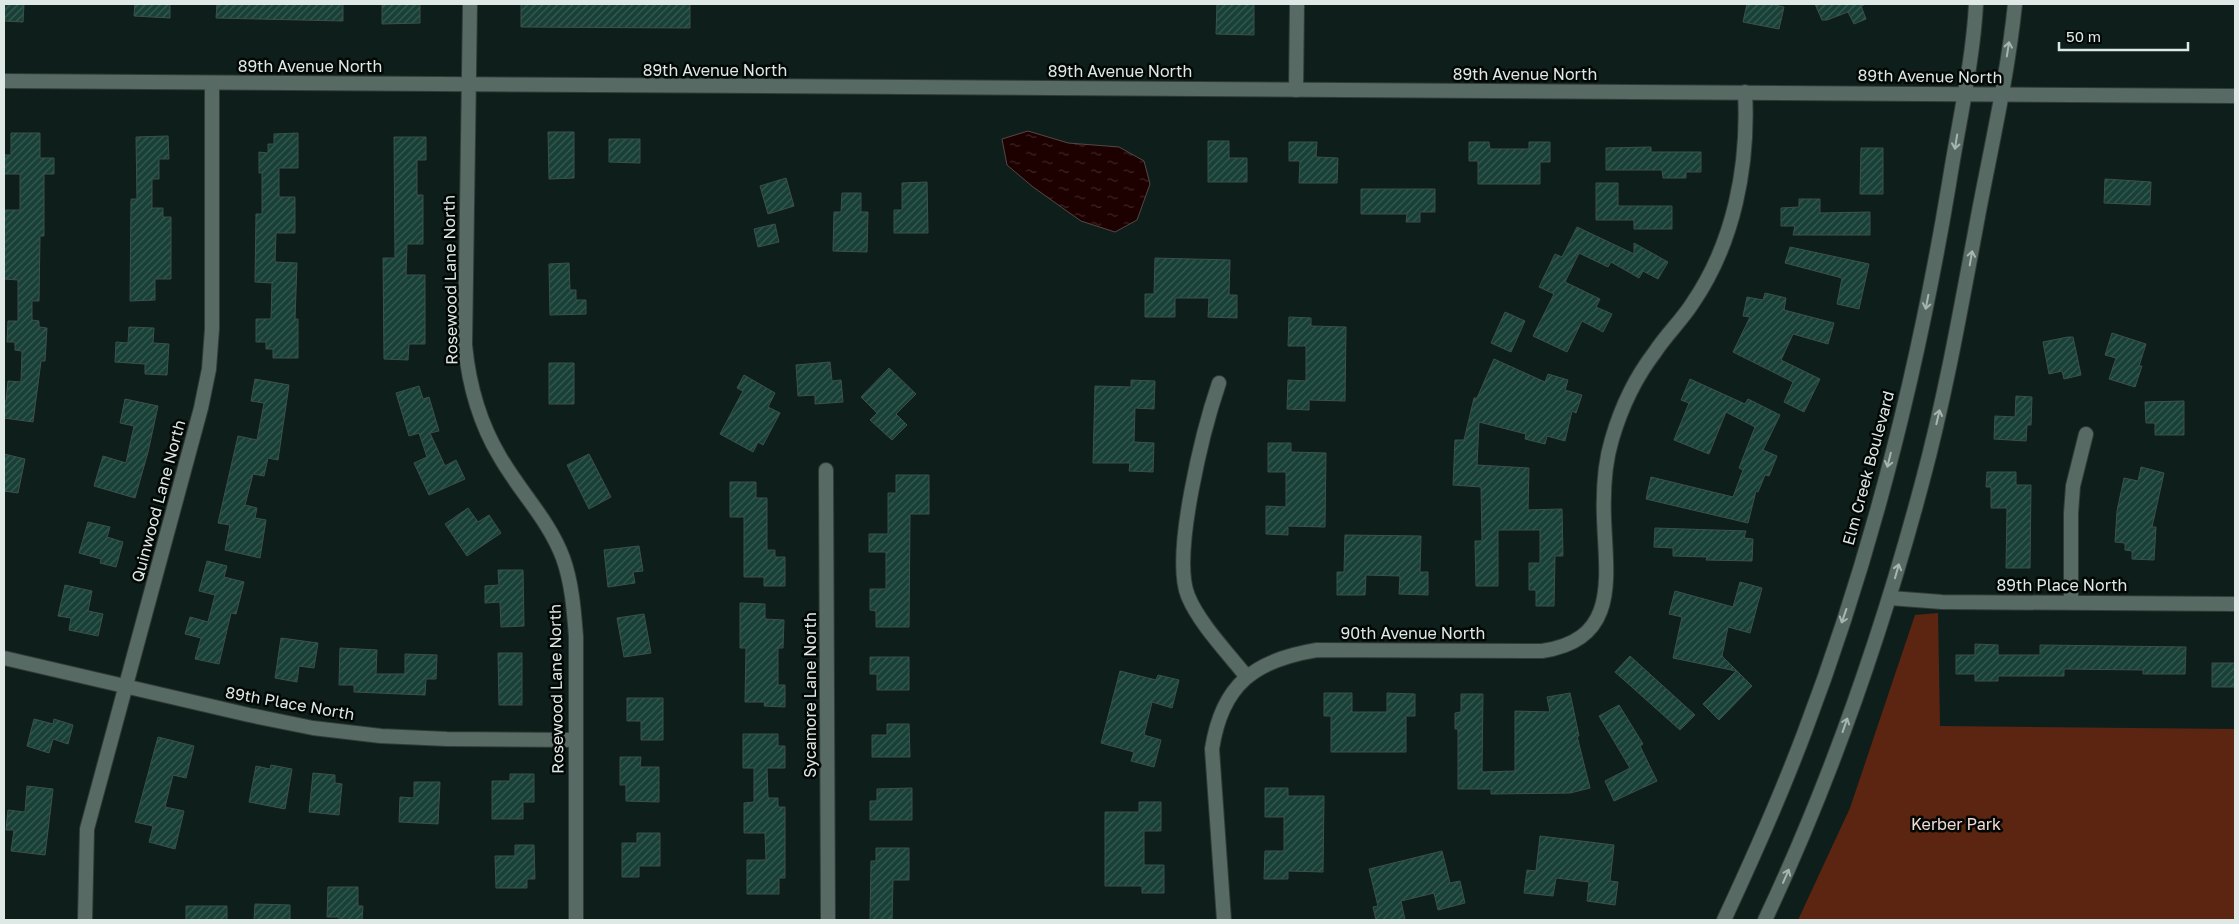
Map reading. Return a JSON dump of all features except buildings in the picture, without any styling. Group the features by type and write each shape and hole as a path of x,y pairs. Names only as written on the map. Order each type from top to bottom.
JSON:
{"street":[{"name":"Rosewood Lane North","path":"470,4 465,345 467,366 472,395 483,423 500,457 546,522 563,558 573,598 576,637 576,920"},
{"path":"1296,90 1297,4"},
{"name":"Elm Creek Boulevard","path":"1724,920 1756,849 1805,730 1858,577 1919,340 1964,94 1976,4"},
{"path":"1765,920 1787,873 1839,744 1890,598 1923,481 1957,334 2001,94 2015,4"},
{"name":"89th Avenue North","path":"4,81 2235,96"},
{"name":"Quinwood Lane North","path":"85,920 87,829 201,408 209,369 212,329 212,83"},
{"name":"90th Avenue North","path":"1246,676 1268,662 1291,654 1317,650 1542,651 1570,645 1582,638 1593,626 1601,614 1605,600 1604,495 1606,470 1614,433 1621,410 1642,369 1692,304 1709,276 1722,246 1735,206 1746,148 1745,92"},
{"path":"1219,383 1207,418 1184,541 1182,568 1188,596 1202,618 1246,676 1222,713 1215,731 1212,749 1224,920"},
{"path":"2071,603 2071,513 2073,486 2086,434"},
{"name":"Sycamore Lane North","path":"826,470 828,920"},
{"name":"89th Place North","path":"1890,598 1942,602 2235,604"},
{"name":"89th Place North","path":"4,658 273,720 347,733 447,740 575,740"}],"green space":[{"name":"Kerber Park","path":"1938,613 1940,726 2235,729 2235,920 1798,920 1850,808 1915,615"}],"water":[{"path":"1028,131 1068,143 1119,147 1144,161 1150,184 1137,220 1115,232 1081,221 1033,187 1007,165 1002,139"}]}
